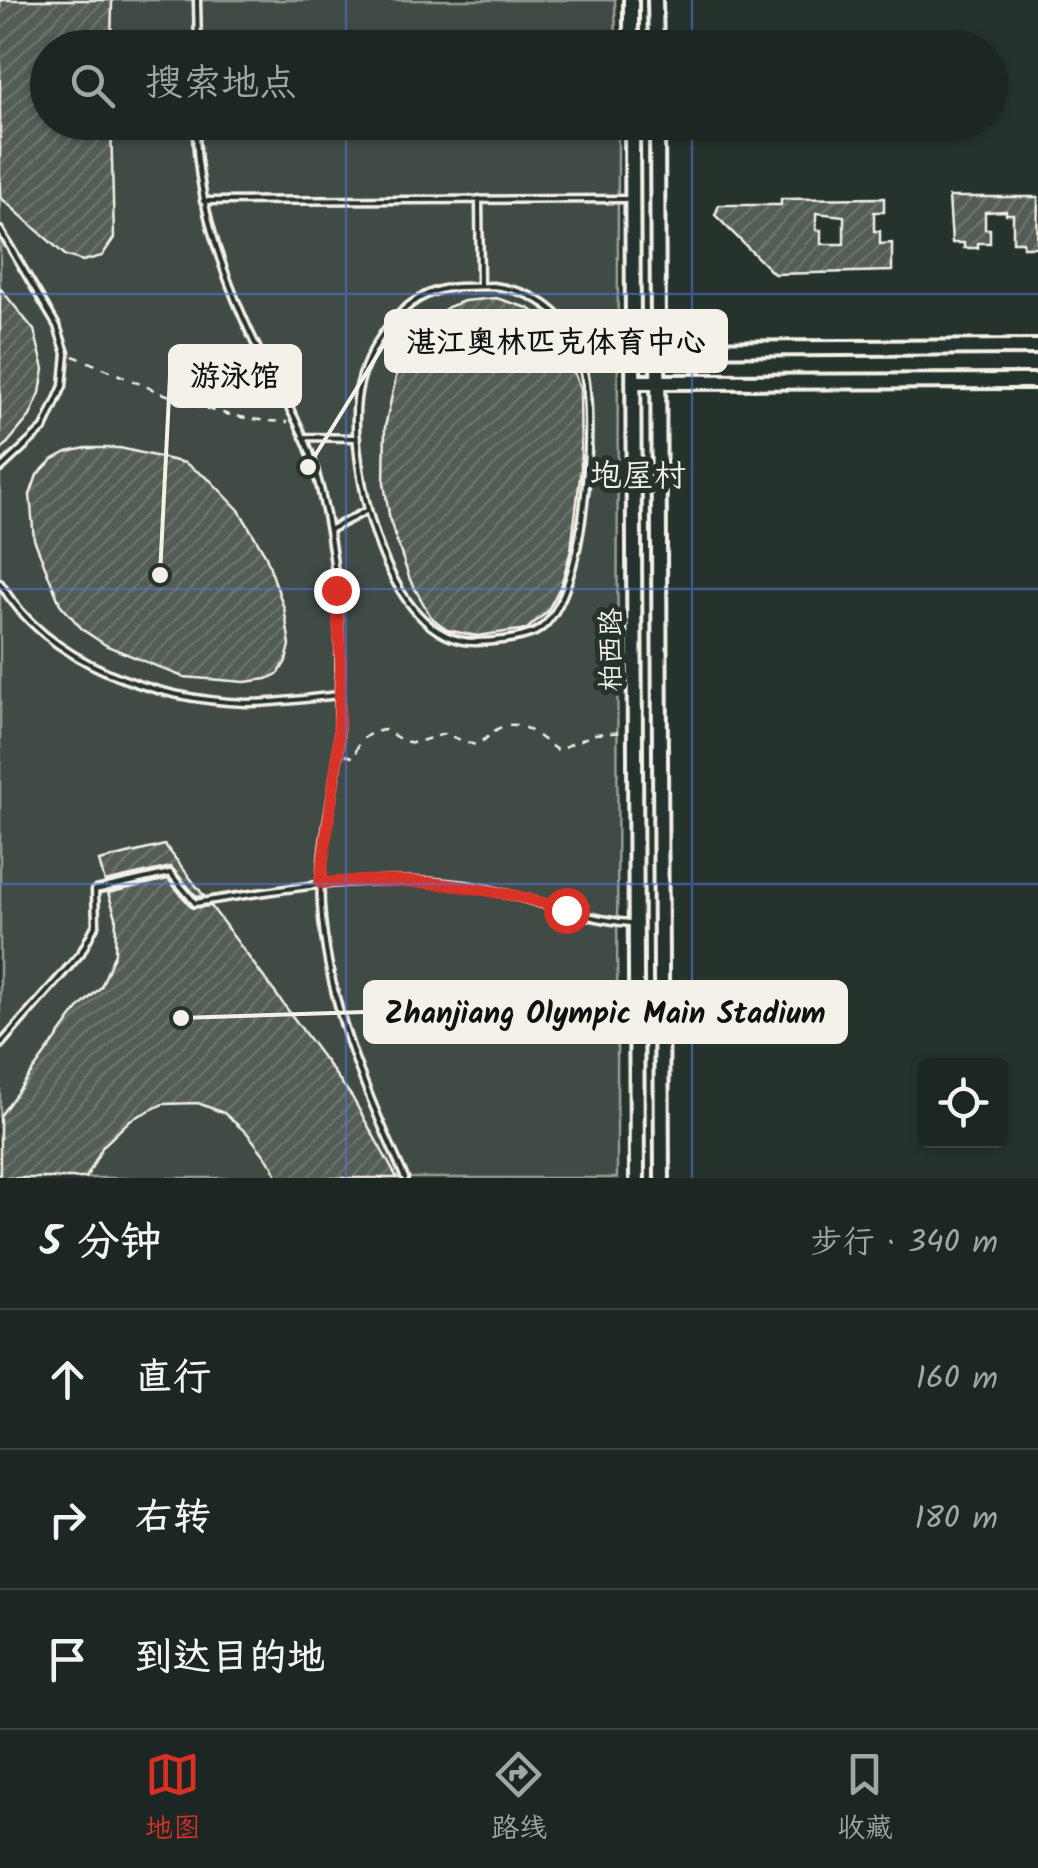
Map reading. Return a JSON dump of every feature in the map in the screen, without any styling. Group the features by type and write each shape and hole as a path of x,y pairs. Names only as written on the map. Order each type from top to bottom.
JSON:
{"main road":[{"path":"631,0 632,30"},
{"path":"656,0 656,30"},
{"name":"柏西路","path":"632,140 637,1178"},
{"name":"柏西路","path":"656,140 662,1178"},
{"path":"633,349 1038,347"},
{"path":"633,382 1038,381"}],"lane":[{"path":"196,0 197,30"},
{"path":"196,140 203,201 251,336 313,460 329,530 339,615 339,695 338,753 320,883 325,938 337,1007 367,1092 405,1178"},
{"path":"478,199 480,286"},
{"path":"203,201 632,199"},
{"path":"0,230 57,326 66,353 63,386 44,428 0,469"},
{"path":"480,286 520,290 557,314 572,335 584,373 588,462 578,550 564,594 536,631 474,642 443,637 425,624 395,581 368,510 357,438 357,398 371,353 405,310 431,292 480,286"},
{"path":"303,437 357,438"},
{"path":"329,530 368,510"},
{"path":"0,583 38,629 76,656 159,692 249,703 339,695"},
{"path":"0,1045 81,953 96,924 95,890 170,873 195,903 320,883 408,880 523,897 594,920 660,924"}],"path":[{"path":"66,353 164,396 215,412 262,422 294,422"},
{"path":"338,753 355,758 364,736 385,730 414,743 444,734 475,745 497,730 522,725 558,750 596,734 635,732"}],"shaded area":[{"path":"0,0 615,0 616,30 30,30 30,140 618,140 617,1178 0,1178"}],"building":[{"path":"0,0 112,0 111,30 30,30 30,140 111,140 114,238 102,256 83,261 66,256 0,197"},
{"path":"949,197 1038,197 1037,247 1013,242 1013,214 1006,211 985,212 990,243 964,248 964,243 952,243"},
{"path":"884,198 884,212 874,212 874,231 880,231 880,244 892,243 892,271 774,274 715,215 719,205 781,205 781,199","holes":["816,213 844,216 844,244 821,244"]},
{"path":"0,288 34,330 44,369 40,393 30,416 0,452"},
{"path":"496,298 528,308 546,320 559,337 580,388 581,469 571,550 561,585 547,612 527,629 477,636 447,630 431,617 410,580 390,521 384,483 385,427 400,359 412,334 448,307"},
{"path":"86,448 120,448 185,463 210,480 239,510 266,556 284,608 290,645 279,673 245,682 183,677 107,646 83,630 60,604 34,539 30,495 37,475 52,460"},
{"path":"165,845 204,896 197,897 171,867 105,882 99,861"},
{"path":"168,879 192,908 211,906 352,1097 397,1178 278,1178 248,1134 224,1113 198,1103 163,1104 130,1120 103,1146 86,1178 0,1178 0,1116 78,1009 101,987 115,953 116,917 108,893"}],"place":[{"name":"湛江奥林匹克体育中心","path":"308,467"},
{"name":"游泳馆","path":"160,575"},
{"name":"Zhanjiang Olympic Main Stadium","path":"181,1018"}],"district":[{"name":"垉屋村","path":"638,475"}],"route":[{"path":"336,590 341,663 338,753 320,883 408,880 466,886 509,893 566,910"}]}
